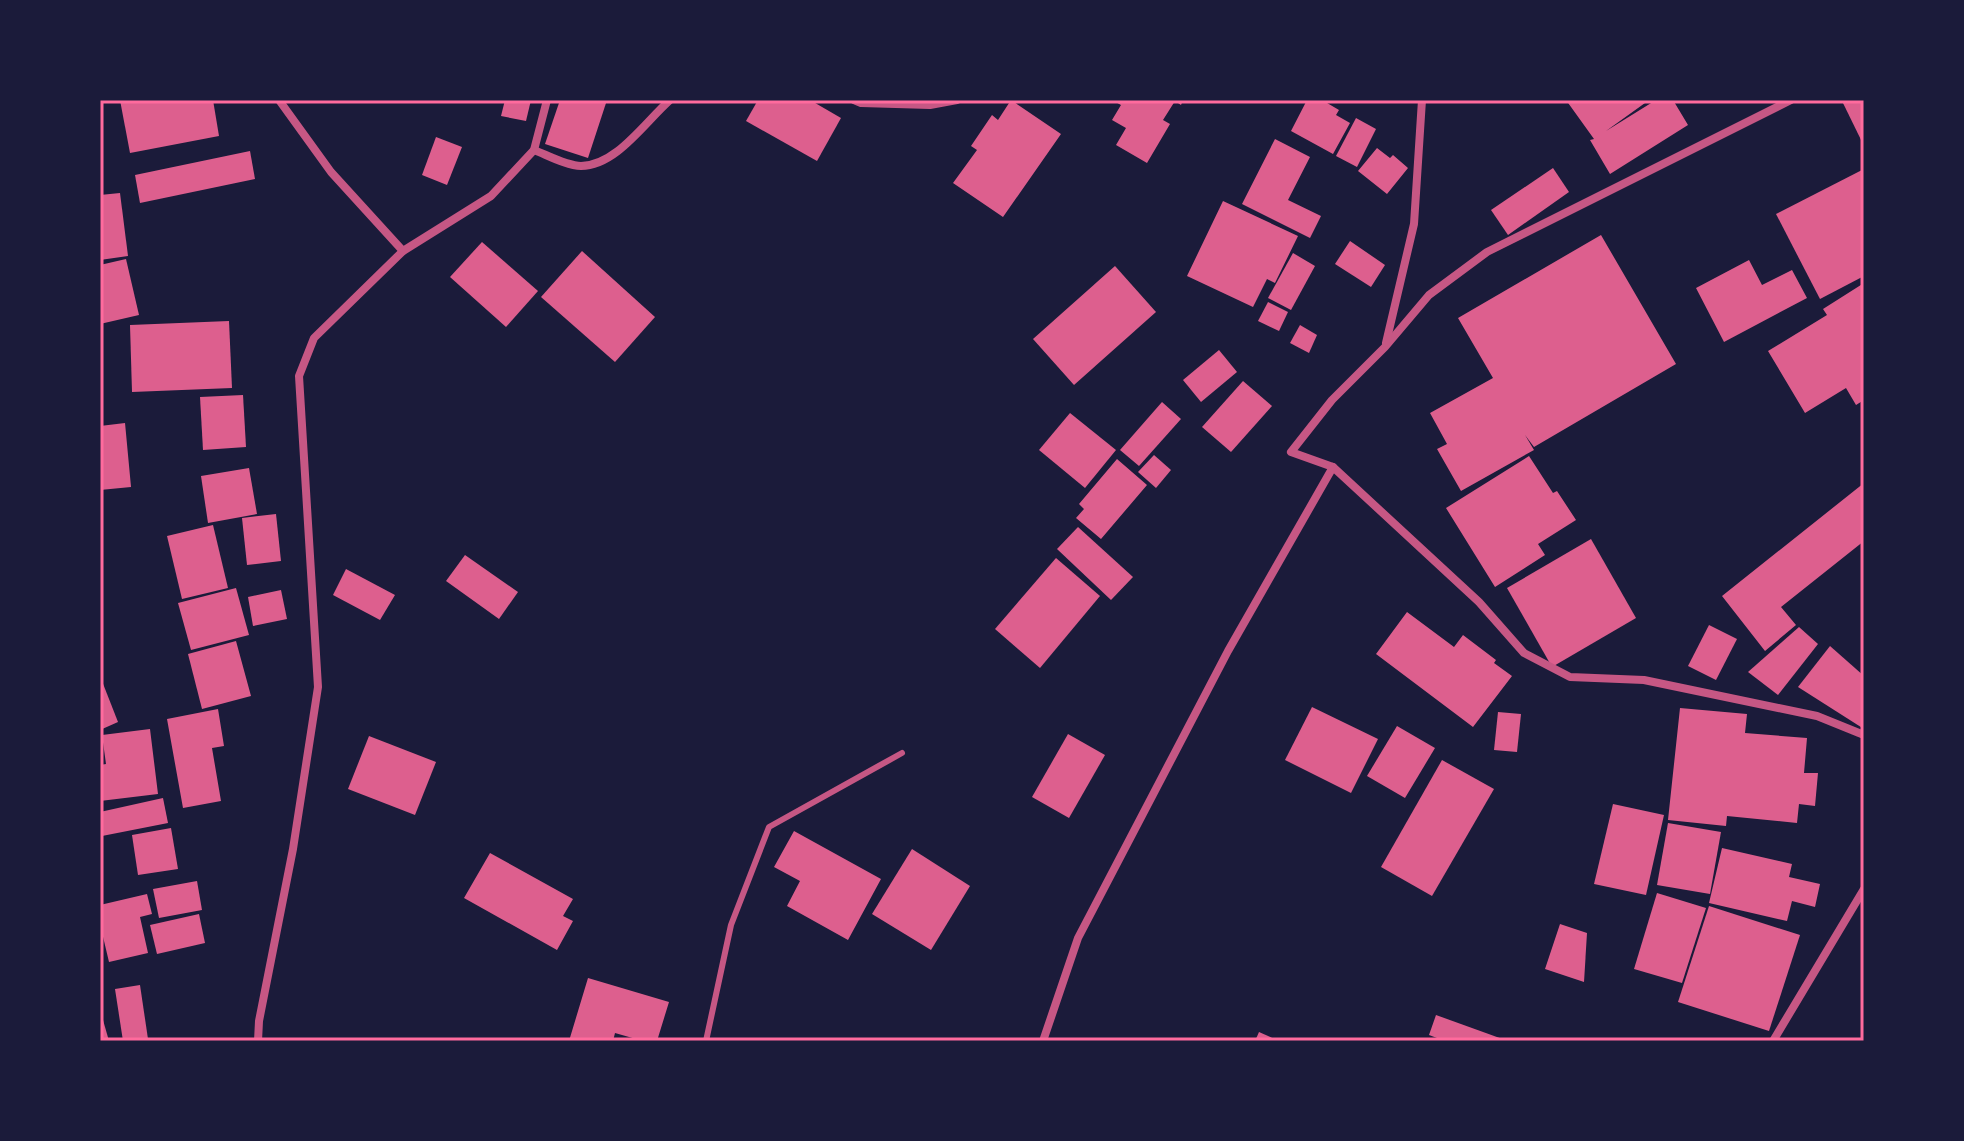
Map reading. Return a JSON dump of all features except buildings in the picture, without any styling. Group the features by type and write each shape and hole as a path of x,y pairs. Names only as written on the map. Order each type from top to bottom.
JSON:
{"street":[{"path":"279,100 331,172 403,251"},
{"path":"258,1041 259,1021 293,849 318,687 299,376 314,338 403,251 491,196 534,150 547,100"},
{"path":"534,150 579,166 599,163 625,146 647,120 670,100"},
{"path":"854,100 861,103 930,105 957,100"},
{"path":"1385,347 1414,224 1422,100"},
{"path":"1791,100 1487,252 1429,295 1385,347 1332,400 1291,452 1333,467 1479,602 1524,653 1570,677 1644,680 1817,716 1864,735"},
{"path":"1043,1041 1078,938 1228,651 1333,467"},
{"path":"1773,1041 1864,889"}],"lane":[{"path":"706,1041 731,925 769,827 902,753"}]}
